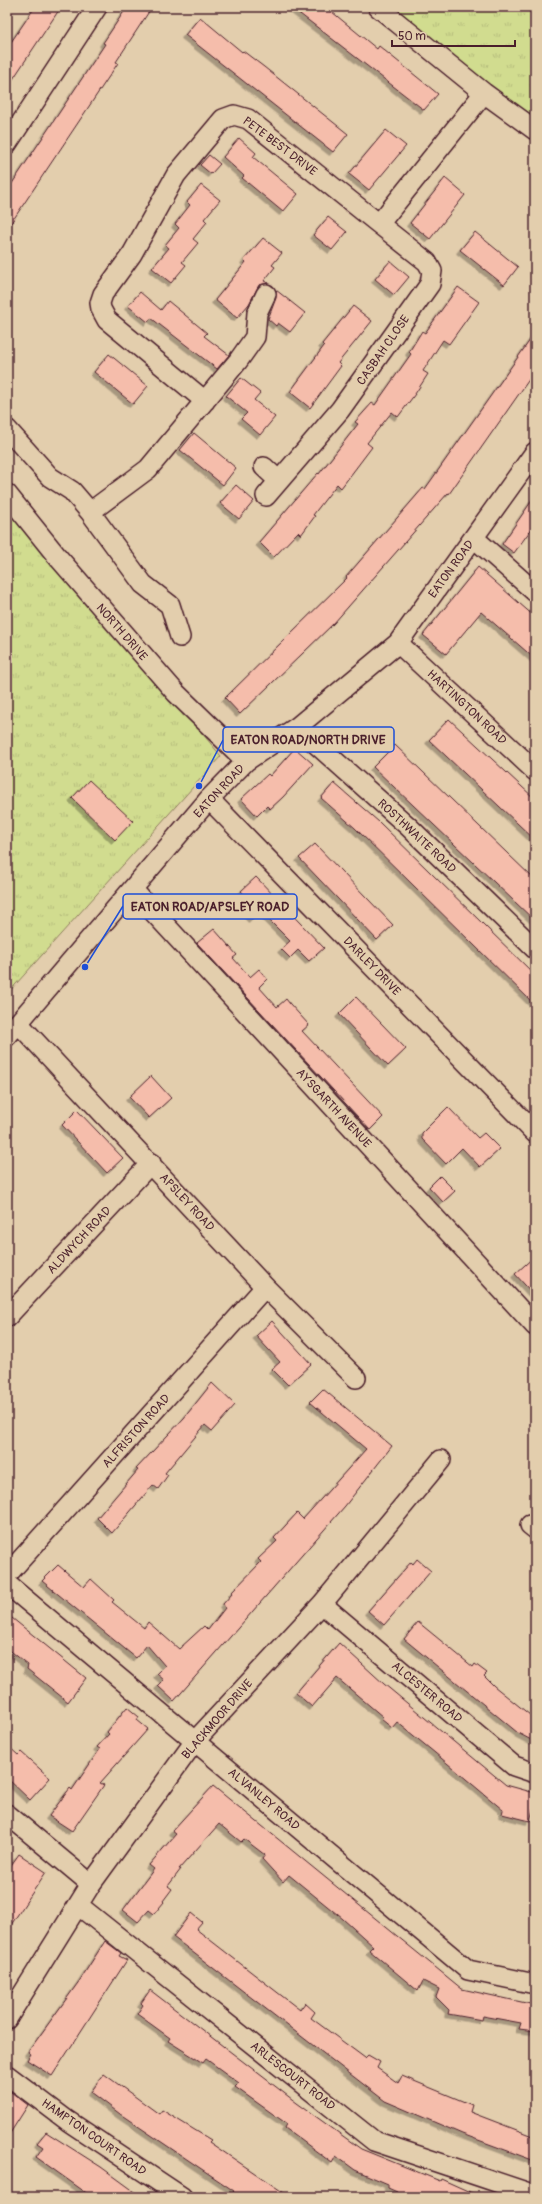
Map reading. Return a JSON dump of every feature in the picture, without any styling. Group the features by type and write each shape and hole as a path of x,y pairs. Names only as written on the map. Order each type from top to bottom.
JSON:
{"street":[{"path":"7,144 97,7"},
{"path":"378,7 484,93 535,130"},
{"path":"379,224 484,93"},
{"name":"PETE BEST DRIVE","path":"211,394 107,320 103,315 100,303 103,294 132,254 176,175 219,123 228,116 234,115 248,118 379,224"},
{"name":"CASBAH CLOSE","path":"266,496 340,410 430,284 432,271 427,262 379,224"},
{"path":"90,512 148,469 238,361 255,337 257,313 266,294"},
{"path":"7,429 50,477 72,491 90,512 143,584 170,605 180,637"},
{"name":"EATON ROAD","path":"13,1030 209,799 246,762 297,727 398,643 535,452"},
{"path":"264,467 279,481"},
{"name":"NORTH DRIVE","path":"7,494 56,555 176,693 246,762"},
{"path":"474,538 535,592"},
{"name":"HARTINGTON ROAD","path":"398,643 535,771"},
{"name":"ROSTHWAITE ROAD","path":"297,727 409,827 535,949"},
{"name":"DARLEY DRIVE","path":"209,799 535,1133"},
{"name":"AYSGARTH AVENUE","path":"133,890 535,1326"},
{"name":"APSLEY ROAD","path":"13,1030 150,1163 265,1287 356,1378"},
{"name":"ALDWYCH ROAD","path":"7,1317 150,1163"},
{"name":"ALFRISTON ROAD","path":"7,1575 265,1287"},
{"name":"BLACKMOOR DRIVE","path":"7,2019 92,1884 195,1741 322,1604 441,1460"},
{"name":"ALVANLEY ROAD","path":"7,1584 468,1970 535,1984"},
{"name":"ALCESTER ROAD","path":"322,1604 514,1766 535,1772"},
{"path":"7,1814 92,1884"},
{"name":"ARLESCOURT ROAD","path":"78,1905 374,2141 535,2194"},
{"name":"HAMPTON COURT ROAD","path":"7,2075 68,2121 182,2197"}],"green space":[{"path":"390,7 535,7 535,122"},
{"path":"7,498 221,756 7,994"}],"building":[{"path":"35,7 61,7 7,88 7,48"},
{"path":"127,7 152,7 116,62 118,63 7,229 7,191 105,44 103,43"},
{"path":"291,7 326,7 377,49 379,46 438,94 424,110"},
{"path":"200,17 242,52 243,51 264,67 348,134 333,152 185,35"},
{"path":"386,130 406,146 369,190 349,174"},
{"path":"239,138 256,153 253,157 298,194 283,212 242,178 244,176 223,157"},
{"path":"209,155 220,164 211,174 200,165"},
{"path":"445,178 465,195 430,239 410,223"},
{"path":"201,185 220,200 204,219 207,222 193,239 198,243 182,262 186,265 171,283 152,268 169,248 165,245 179,228 175,224 190,205 187,202"},
{"path":"328,217 347,232 332,250 313,235"},
{"path":"475,232 518,267 504,285 460,250"},
{"path":"263,238 282,253 272,265 275,267 264,281 268,283 259,285 249,304 237,318 215,300 246,262 244,260"},
{"path":"390,261 409,277 394,295 375,279"},
{"path":"458,287 479,302 449,344 443,340 423,371 428,374 415,394 398,417 392,412 367,443 372,447 341,488 337,484 313,515 315,516 301,535 298,532 274,557 259,542 318,473 319,474 358,424 355,422 372,403 375,405 411,354 409,352 422,331 425,333"},
{"path":"276,290 305,313 290,332 278,323 276,326 268,319 276,298"},
{"path":"140,292 161,310 168,301 207,333 204,336 229,355 217,369 151,318 148,322 128,306"},
{"path":"353,306 372,321 338,363 341,366 310,408 290,392 324,346 322,344"},
{"path":"535,333 535,371 449,494 448,493 334,623 240,714 225,698 347,578 346,577 423,488 425,489"},
{"path":"109,354 148,386 133,404 94,372"},
{"path":"241,378 260,393 254,400 275,417 260,435 241,419 247,413 226,396"},
{"path":"194,433 236,468 223,485 180,450"},
{"path":"236,485 254,501 239,519 220,503"},
{"path":"535,496 535,524 514,553 502,544"},
{"path":"478,567 535,617 535,659 481,612 446,654 423,635"},
{"path":"449,719 535,799 535,840 429,740"},
{"path":"395,745 535,880 535,921 373,767"},
{"path":"295,748 313,764 283,797 270,809 267,806 257,816 241,799 268,774 270,776"},
{"path":"89,780 133,821 115,840 72,798"},
{"path":"334,783 379,822 535,975 535,1005 355,828 321,798"},
{"path":"315,844 393,925 377,940 299,858"},
{"path":"256,877 324,948 309,961 298,950 290,958 281,949 290,941 260,911 252,919 243,910 251,902 241,891"},
{"path":"214,929 237,955 233,958 250,977 259,969 267,979 259,987 277,1007 286,999 309,1025 302,1031 383,1117 370,1130 197,943"},
{"path":"356,997 406,1049 388,1066 339,1014"},
{"path":"151,1076 171,1098 149,1118 129,1097"},
{"path":"448,1107 478,1138 484,1133 500,1149 480,1167 462,1148 446,1164 422,1139 422,1133"},
{"path":"77,1110 123,1158 107,1173 62,1125"},
{"path":"440,1176 455,1191 443,1202 429,1187"},
{"path":"535,1256 535,1296 515,1274"},
{"path":"272,1321 311,1364 288,1385 272,1369 280,1362 256,1336"},
{"path":"212,1383 235,1405 212,1431 205,1425 165,1473 168,1475 158,1489 153,1485 112,1533 97,1518 138,1470 136,1469 184,1418"},
{"path":"323,1389 392,1446 345,1506 174,1701 158,1686 164,1680 157,1674 165,1666 147,1645 136,1658 42,1581 58,1565 84,1587 91,1579 114,1600 112,1602 144,1628 148,1622 179,1649 204,1626 208,1630 225,1608 223,1604 232,1594 231,1593 261,1562 258,1559 277,1541 274,1538 297,1513 303,1519 366,1449 310,1402"},
{"path":"417,1559 431,1571 384,1625 368,1611 411,1562 413,1564"},
{"path":"7,1614 86,1678 68,1702 27,1669 28,1665 7,1648"},
{"path":"418,1622 473,1667 475,1664 487,1673 484,1676 494,1686 535,1719 535,1742 518,1733 404,1639"},
{"path":"339,1643 384,1684 506,1785 535,1793 535,1802 530,1821 502,1814 503,1810 435,1753 397,1722 392,1728 381,1719 383,1717 337,1678 312,1707 296,1693"},
{"path":"127,1707 139,1717 137,1720 148,1729 100,1783 104,1785 72,1831 49,1816 70,1788 72,1790 100,1749 97,1747 109,1734 107,1732"},
{"path":"7,1745 18,1755 21,1752 50,1778 30,1800 7,1778"},
{"path":"213,1786 462,1989 535,2005 535,2031 519,2029 521,2023 483,2016 482,2020 448,2014 449,2010 436,1997 439,1989 423,1981 418,1991 369,1950 373,1946 343,1919 289,1875 283,1882 262,1859 265,1855 244,1839 241,1842 219,1824 179,1869 181,1869 168,1886 172,1889 163,1901 164,1902 154,1914 149,1910 138,1922 123,1910 154,1869 149,1865 176,1834 172,1831"},
{"path":"19,1854 46,1872 7,1931 7,1871"},
{"path":"191,1913 202,1922 196,1929 300,2010 305,2003 315,2012 311,2018 365,2058 368,2055 380,2062 377,2068 398,2083 402,2076 472,2105 470,2112 535,2137 535,2161 462,2134 385,2101 173,1937"},
{"path":"105,1941 121,1953 119,1956 127,1960 52,2076 27,2060 31,2054 28,2052 80,1980"},
{"path":"150,1990 297,2103 361,2149 440,2181 441,2179 481,2197 394,2197 397,2192 388,2188 388,2184 355,2170 336,2156 332,2163 285,2128 287,2124 235,2087 239,2083 206,2059 203,2063 168,2041 170,2038 137,2014 143,2005 141,2003"},
{"path":"104,2074 159,2114 162,2110 211,2140 209,2142 290,2197 241,2197 233,2192 234,2191 120,2114 91,2092"},
{"path":"7,2089 28,2105 7,2138"},
{"path":"46,2132 101,2167 142,2197 92,2197 36,2157 43,2147 37,2143"}],"place":[{"name":"EATON ROAD/NORTH DRIVE","path":"199,786"},
{"name":"EATON ROAD/APSLEY ROAD","path":"85,967"}]}
